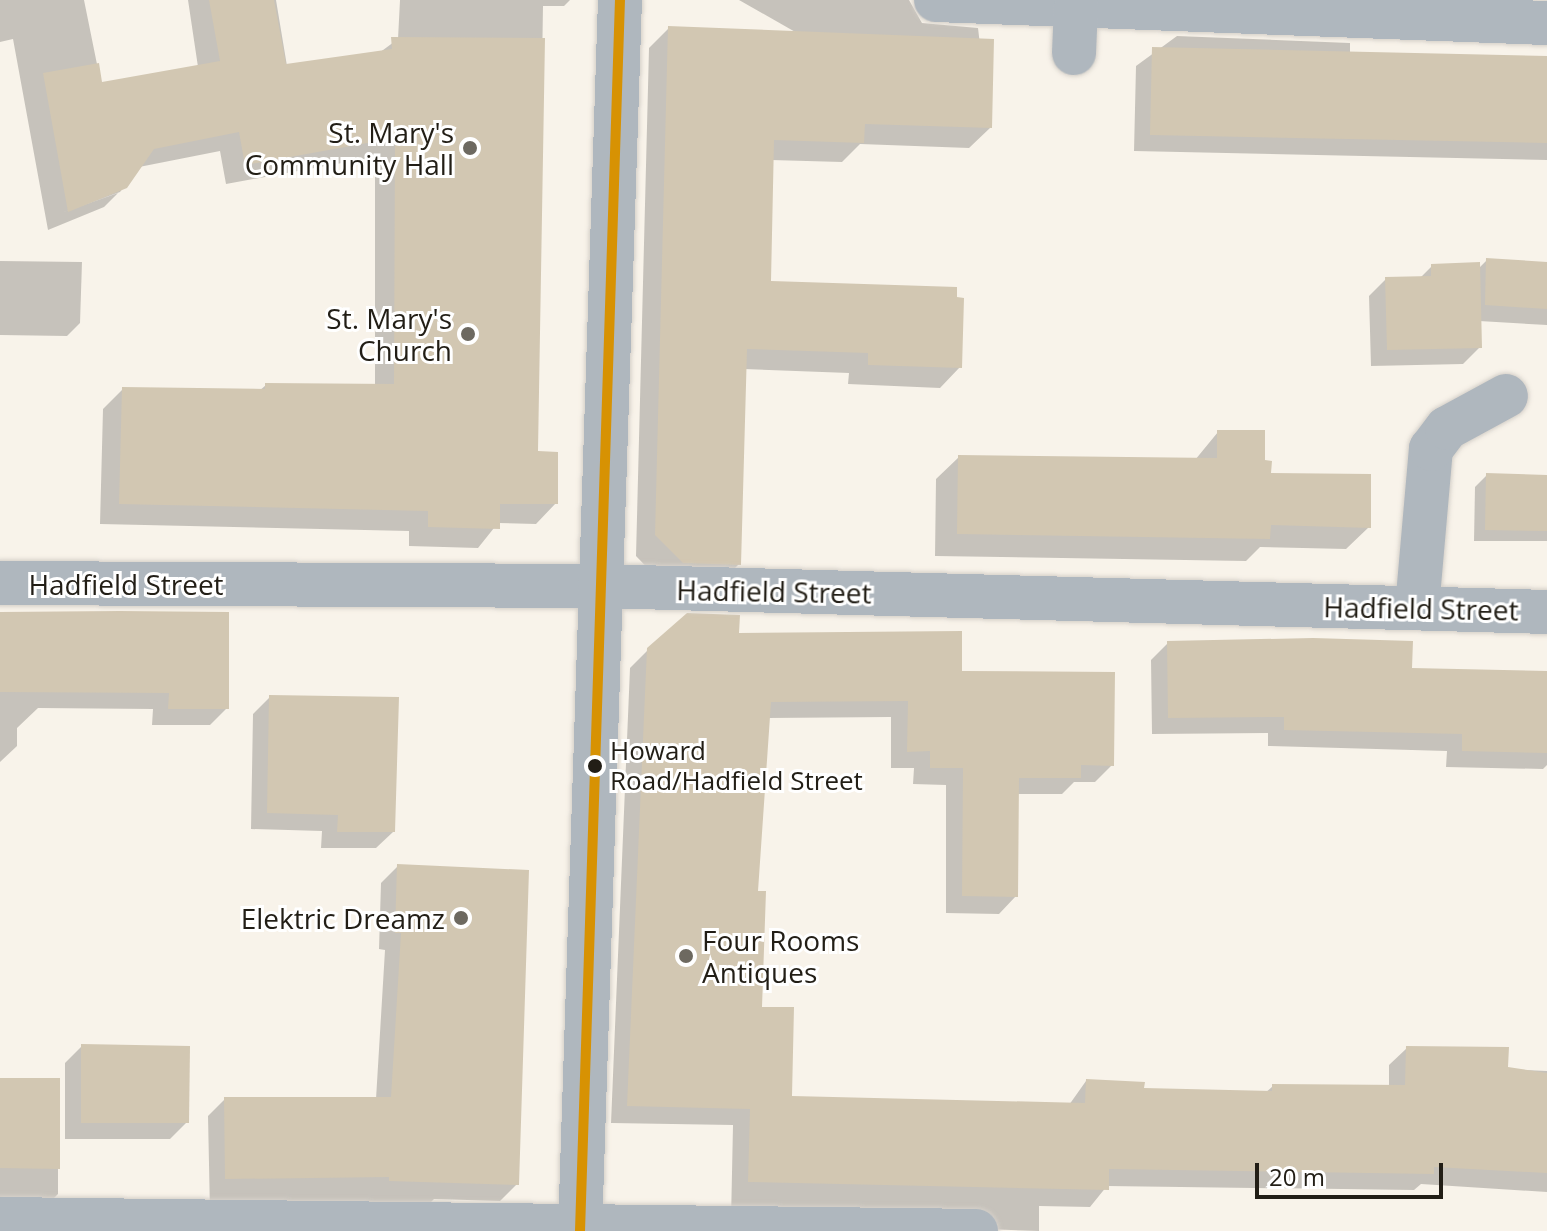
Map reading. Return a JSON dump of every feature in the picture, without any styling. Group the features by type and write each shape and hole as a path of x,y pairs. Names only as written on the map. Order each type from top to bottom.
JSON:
{"street":[{"path":"580,1228 620,0"},
{"path":"936,0 1547,23"},
{"path":"1074,53 1076,5"},
{"path":"1417,608 1431,449 1447,428 1506,396"},
{"name":"Hadfield Street","path":"0,583 600,586 1547,612"},
{"path":"0,1219 976,1231"}],"building":[{"path":"209,0 274,0 286,64 392,49 391,37 545,38 538,451 558,452 558,504 500,504 500,529 428,527 428,511 119,504 122,387 265,389 265,383 394,384 395,138 245,165 239,132 154,149 127,188 68,212 43,73 99,63 102,82 220,61"},
{"path":"668,26 994,39 992,128 865,124 864,143 774,140 771,281 957,287 957,297 964,298 962,368 868,365 868,353 747,349 741,565 683,563 655,535"},
{"path":"1152,47 1547,56 1547,143 1150,135"},
{"path":"1486,258 1547,262 1547,309 1485,305"},
{"path":"1480,262 1482,348 1387,350 1385,277 1431,276 1431,264"},
{"path":"1217,430 1265,430 1265,460 1272,461 1271,473 1371,474 1371,528 1271,525 1270,539 957,534 958,455 1217,458"},
{"path":"1486,473 1547,475 1547,531 1485,530"},
{"path":"0,612 229,612 229,709 168,709 169,693 0,692"},
{"path":"687,613 740,615 739,633 962,631 962,671 1115,672 1114,766 1081,765 1081,778 1019,778 1018,897 962,896 963,768 930,768 930,751 907,752 908,701 771,702 758,891 766,891 762,1007 794,1007 792,1096 1085,1103 1086,1079 1145,1082 1144,1088 1272,1091 1272,1084 1405,1085 1406,1046 1509,1047 1508,1067 1547,1073 1547,1173 1434,1167 1434,1174 1109,1169 1109,1190 748,1182 750,1109 627,1106 647,648"},
{"path":"1313,638 1413,641 1412,668 1547,671 1547,753 1462,751 1462,734 1284,730 1284,717 1168,718 1167,641"},
{"path":"269,695 399,697 395,832 337,832 338,815 267,813"},
{"path":"397,864 529,870 519,1185 389,1181 389,1177 225,1179 224,1097 391,1097 401,933 395,933"},
{"path":"81,1044 190,1046 189,1123 81,1123"},
{"path":"0,1078 60,1078 60,1169 0,1168"}],"transit line":[{"path":"580,1231 620,0"}],"place":[{"name":"St. Mary's Community Hall","path":"470,148"},
{"name":"St. Mary's Church","path":"468,334"},
{"name":"Howard Road/Hadfield Street","path":"595,766"},
{"name":"Elektric Dreamz","path":"461,918"},
{"name":"Four Rooms Antiques","path":"686,956"}]}
